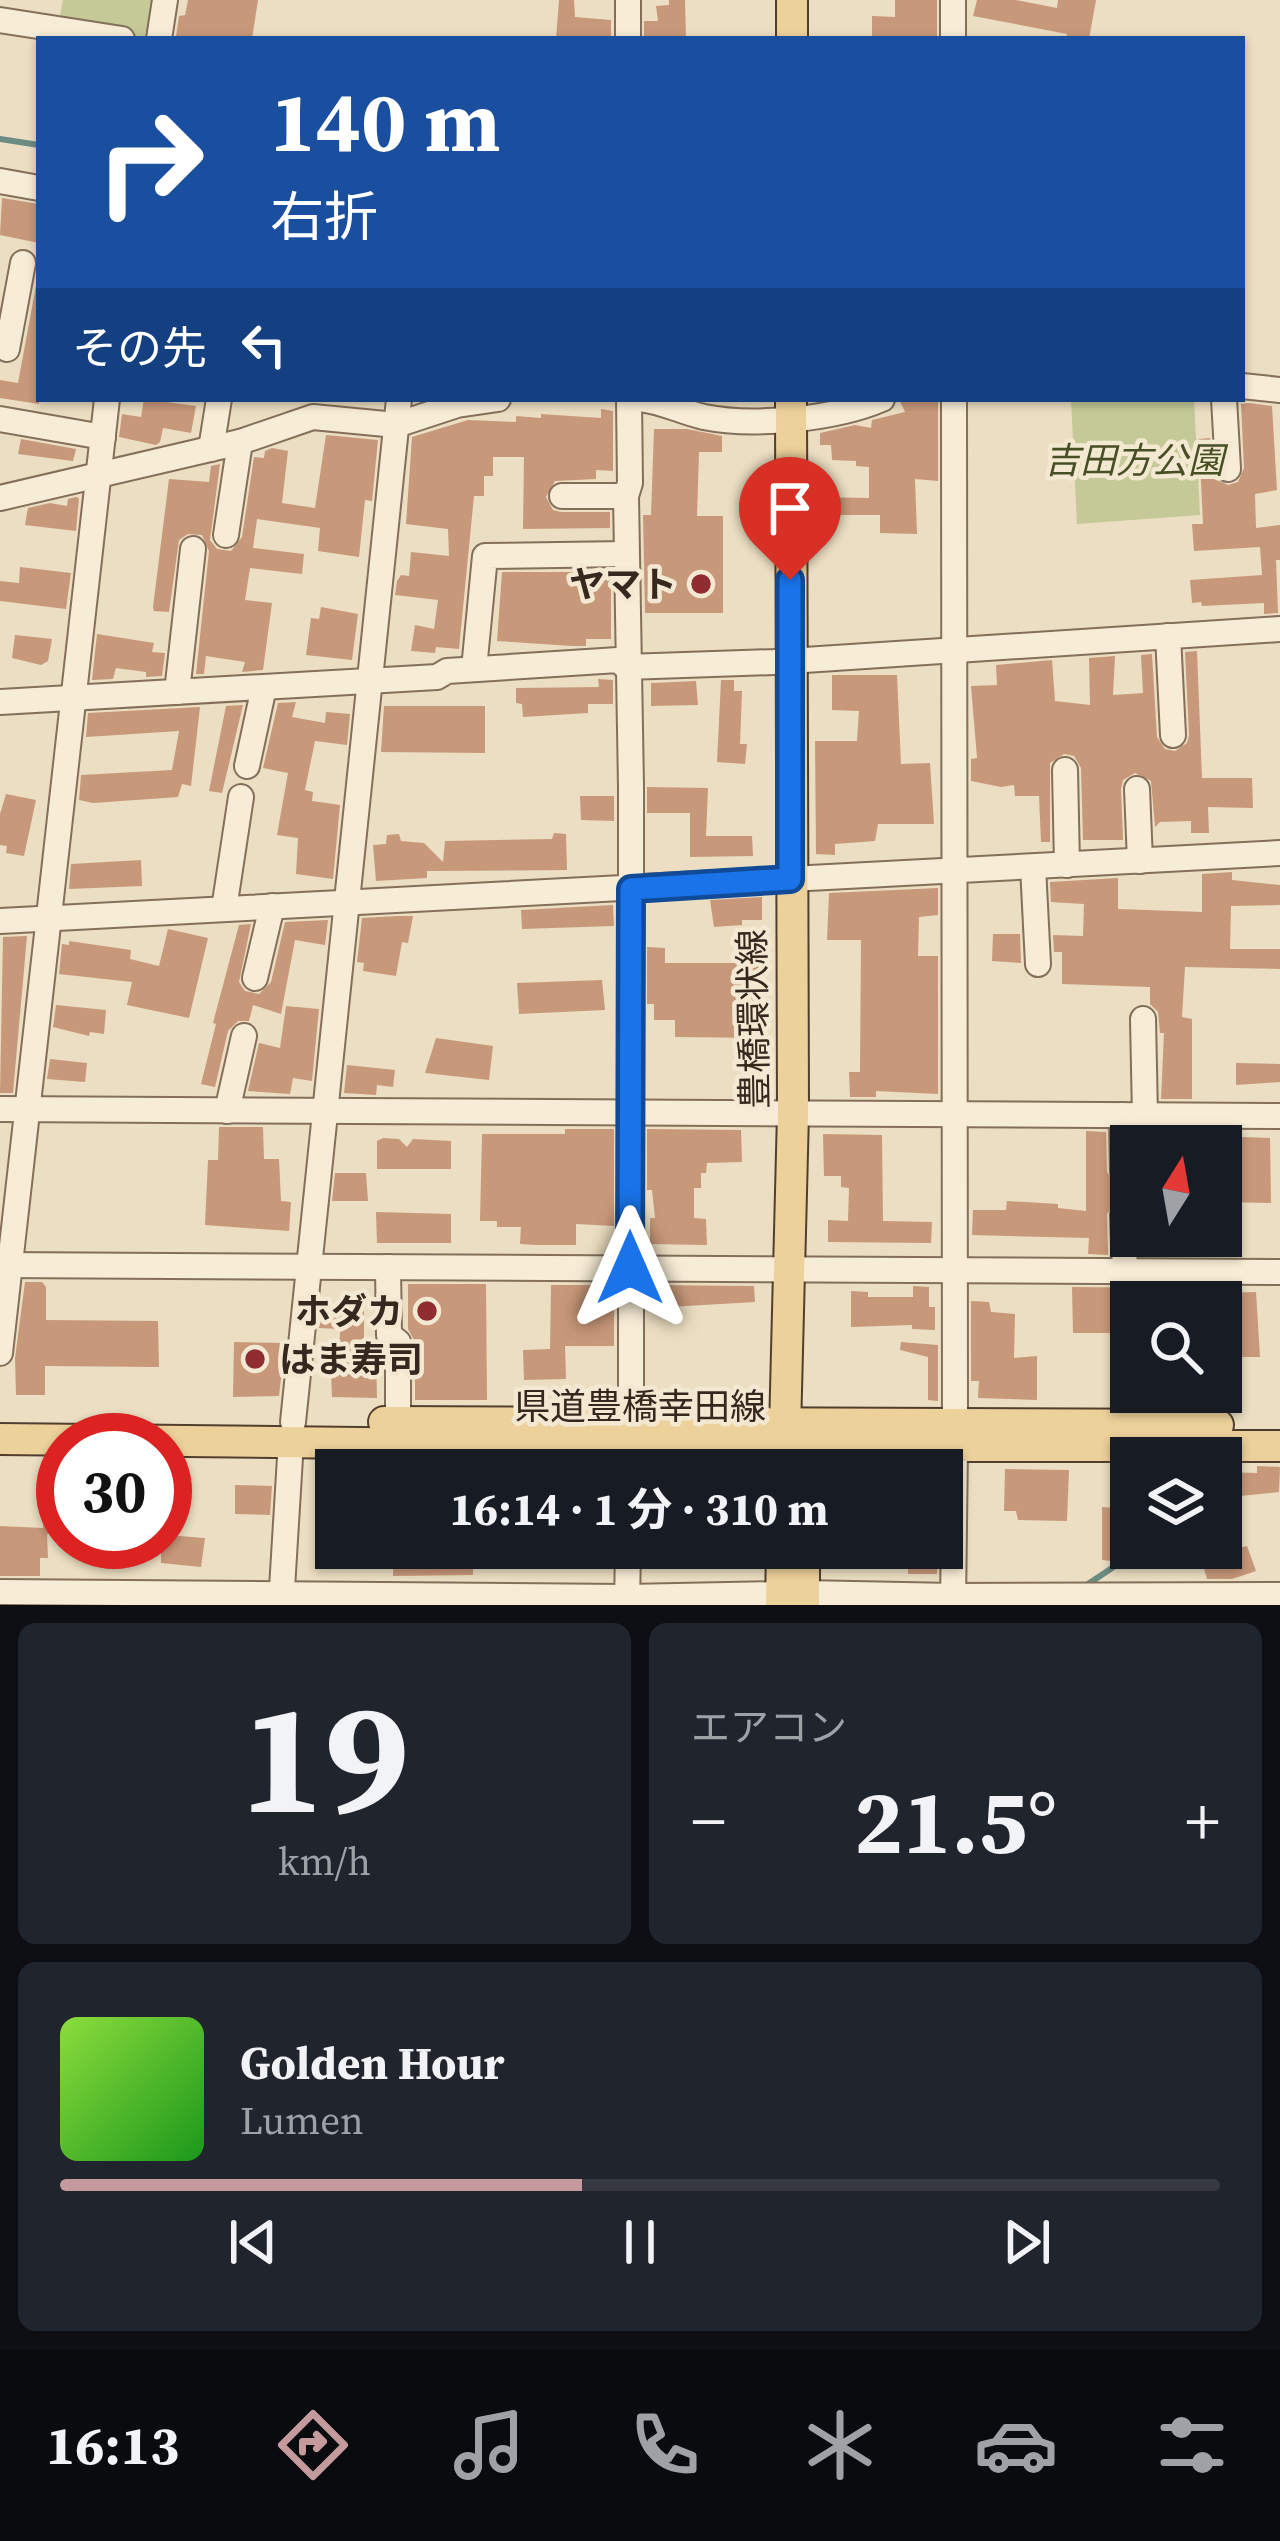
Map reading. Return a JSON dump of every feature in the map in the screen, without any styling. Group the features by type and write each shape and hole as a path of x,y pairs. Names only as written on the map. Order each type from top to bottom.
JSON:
{"main road":[{"path":"792,36 793,0"},
{"name":"豊橋環状線","path":"791,409 793,1113 789,1272 793,1449"},
{"name":"県道豊橋幸田線","path":"0,1420 728,1449"},
{"name":"県道豊橋幸田線","path":"0,1438 292,1431 398,1422 630,1446"},
{"name":"県道豊橋幸田線","path":"813,1449 955,1435 1280,1426"},
{"name":"県道豊橋幸田線","path":"955,1435 1280,1446"},
{"path":"787,1569 793,1599"},
{"path":"793,1599 799,1569"}],"street":[{"path":"159,36 165,0"},
{"path":"628,0 628,36"},
{"path":"953,0 953,36"},
{"path":"0,20 103,36"},
{"path":"0,182 36,188"},
{"path":"7,349 21,262"},
{"path":"1245,386 1280,389"},
{"path":"0,1353 4,1265 76,698 107,402"},
{"path":"211,449 219,402"},
{"path":"0,498 240,442 313,417 473,402"},
{"path":"629,402 630,1446"},
{"path":"662,402 712,418 791,409 821,417 872,402"},
{"path":"952,1601 954,402"},
{"path":"1224,402 1228,469"},
{"path":"282,1599 306,1266 398,412"},
{"path":"0,418 103,437"},
{"path":"226,536 240,442"},
{"path":"562,496 626,496"},
{"path":"177,692 193,549"},
{"path":"474,669 485,556 626,554"},
{"path":"0,702 437,677 448,671 618,660 626,667 790,660 1280,629"},
{"path":"1168,636 1173,735"},
{"path":"247,766 264,687"},
{"path":"1066,770 1067,866"},
{"path":"1137,789 1140,861"},
{"path":"224,908 241,797"},
{"path":"0,921 1280,853"},
{"path":"1033,867 1038,964"},
{"path":"255,978 272,906"},
{"path":"1131,1125 1143,1019"},
{"path":"227,1111 244,1036"},
{"path":"0,1109 1280,1116"},
{"path":"1125,1257 1125,1272"},
{"path":"4,1265 1280,1273"},
{"path":"388,1267 388,1335 398,1342 398,1422"},
{"path":"627,1601 628,1569"},
{"path":"0,1592 627,1601 1280,1595"}],"green space":[{"path":"63,0 156,0 148,36 59,22"},
{"name":"吉田方公園","path":"1071,402 1194,402 1200,515 1077,524"}],"building":[{"path":"188,0 258,0 252,36 176,36 179,16 185,15"},
{"path":"559,0 574,0 575,17 611,20 611,36 556,36"},
{"path":"669,0 685,0 686,36 644,36 644,21 658,21 656,6 669,5"},
{"path":"895,0 937,0 937,36 872,36 872,16 895,17"},
{"path":"977,0 1016,0 1057,8 1058,0 1096,0 1090,36 1067,36 973,16"},
{"path":"2,198 36,204 36,242 0,235"},
{"path":"36,285 39,404 0,398 0,380 18,383"},
{"path":"144,402 196,406 191,433 163,428 156,445 119,437 122,414 141,417"},
{"path":"900,402 938,402 938,481 915,479 917,534 880,533 880,515 831,515 831,524 817,523 817,497 869,498 869,467 832,460 831,445 820,445 820,433 855,425 871,428 872,420 905,412"},
{"path":"1241,404 1272,406 1277,490 1255,494 1256,528 1280,525 1278,613 1264,614 1264,603 1192,603 1190,580 1262,575 1260,547 1194,551 1192,524 1203,524 1199,439 1210,438 1215,479 1228,485 1238,482 1244,468"},
{"path":"601,409 613,411 613,471 596,470 596,479 555,481 546,497 553,510 561,512 610,512 610,528 523,529 524,457 493,457 493,476 484,476 484,496 474,496 459,649 411,651 415,625 434,629 438,600 395,595 397,581 401,575 409,576 411,552 449,556 448,529 406,524 412,437 468,420 516,422 516,416 541,418 541,414 601,418"},
{"path":"654,429 722,436 722,452 699,452 697,516 723,516 723,613 645,613 643,515 651,515"},
{"path":"326,435 378,440 372,501 365,500 359,557 318,551 320,528 257,519 253,548 304,554 302,574 250,568 245,600 272,603 263,670 242,672 245,662 206,656 204,674 196,674 209,551 202,535 188,534 179,540 169,612 153,607 169,479 209,482 211,466 220,464 210,540 217,549 231,551 242,537 254,457 264,458 272,448 288,451 282,503 315,508"},
{"path":"21,439 76,449 73,461 18,454"},
{"path":"76,497 76,531 25,525 28,508 50,503 67,506 68,499"},
{"path":"20,567 71,573 66,609 0,601 0,581 19,583"},
{"path":"502,572 605,572 605,579 611,579 611,639 586,639 586,646 497,641"},
{"path":"321,607 358,614 352,660 306,655 311,618 319,619"},
{"path":"97,634 154,643 152,652 165,653 162,676 146,677 146,672 116,668 113,679 92,680"},
{"path":"15,635 52,639 48,661 41,665 12,658"},
{"path":"1197,651 1202,778 1252,778 1253,808 1208,807 1209,833 1191,833 1191,821 1160,822 1155,827 1151,781 1135,773 1123,780 1121,789 1123,840 1083,840 1081,768 1074,756 1064,754 1050,763 1050,842 1041,842 1039,796 1015,796 1014,785 971,781 971,759 977,758 971,686 997,685 996,665 1052,660 1055,701 1090,705 1089,658 1115,656 1113,695 1143,693 1141,655 1152,654 1157,737 1165,749 1175,751 1187,743 1189,735 1185,652"},
{"path":"832,675 897,675 901,764 930,763 934,824 878,824 875,841 835,844 835,855 816,854 815,741 857,741 859,711 832,710"},
{"path":"598,679 613,680 613,704 588,704 588,713 523,717 522,704 516,703 516,688 599,687"},
{"path":"721,680 734,680 734,691 742,691 740,744 747,744 745,764 717,762"},
{"path":"696,681 698,705 651,706 651,683"},
{"path":"296,702 292,717 325,723 326,712 350,714 347,745 315,741 305,790 313,792 312,801 340,805 333,879 296,874 298,838 277,835 288,773 263,768 278,703"},
{"path":"243,705 222,793 209,791 226,706"},
{"path":"384,706 485,706 485,753 381,752"},
{"path":"200,707 191,786 182,784 178,797 79,800 81,775 172,770 179,731 86,737 88,713"},
{"path":"647,787 708,788 706,836 752,836 753,856 690,857 690,813 647,813"},
{"path":"6,794 36,800 24,856 6,853 7,846 0,845 0,814"},
{"path":"580,796 614,796 614,821 581,820"},
{"path":"554,833 566,834 567,870 427,871 427,878 376,881 373,845 386,844 387,835 424,843 443,862 445,841 552,839"},
{"path":"141,860 142,886 69,889 71,864"},
{"path":"1232,872 1232,880 1280,885 1280,905 1231,906 1230,949 1280,949 1280,969 1185,967 1182,1017 1192,1019 1192,1099 1161,1099 1164,1033 1160,1033 1158,1012 1150,1004 1150,987 1062,984 1062,952 1054,952 1053,935 1083,936 1084,904 1051,902 1050,882 1118,878 1118,909 1202,912 1202,874"},
{"path":"938,888 938,915 919,917 918,956 938,956 938,1094 876,1091 876,1097 850,1097 849,1072 860,1072 861,940 827,940 829,893"},
{"path":"762,897 762,920 714,927 710,900"},
{"path":"613,905 614,926 522,929 521,910"},
{"path":"413,916 396,976 363,971 364,963 357,962 362,918"},
{"path":"328,920 325,945 295,940 281,1014 253,1005 249,1021 238,1021 228,1031 215,1087 201,1084 239,925 251,924 239,982 245,991 259,994 271,982 285,922"},
{"path":"168,929 208,938 189,1018 127,1005 132,982 59,974 62,944 69,945 69,941 131,950 130,959 159,966"},
{"path":"993,934 1020,934 1021,963 992,961"},
{"path":"27,936 13,1093 0,1093 3,937"},
{"path":"647,947 665,948 665,963 760,963 761,1038 675,1037 675,1020 654,1020 654,1004 647,1004"},
{"path":"602,980 605,1010 519,1014 517,983"},
{"path":"56,1005 106,1010 104,1034 90,1032 89,1036 53,1027"},
{"path":"286,1006 319,1009 312,1081 293,1078 290,1094 248,1091 259,1043 280,1048"},
{"path":"436,1038 493,1046 489,1080 425,1073"},
{"path":"50,1059 87,1063 85,1082 47,1079"},
{"path":"1236,1063 1280,1064 1280,1082 1236,1085"},
{"path":"347,1065 395,1070 393,1087 377,1085 376,1095 344,1093"},
{"path":"219,1127 263,1127 264,1159 279,1159 281,1201 291,1202 289,1231 205,1225 208,1160 218,1160"},
{"path":"565,1129 614,1129 614,1226 576,1224 576,1245 536,1245 520,1244 521,1227 480,1221 482,1134 565,1134"},
{"path":"647,1129 741,1130 742,1162 707,1163 701,1188 694,1188 694,1218 706,1219 707,1245 650,1244 650,1218 655,1218 652,1190 647,1190"},
{"path":"1086,1131 1106,1132 1108,1255 1088,1254 1089,1238 972,1235 973,1210 1006,1210 1007,1201 1086,1211"},
{"path":"823,1134 882,1135 883,1221 932,1222 931,1243 828,1242 828,1220 848,1221 849,1188 841,1187 841,1176 824,1176"},
{"path":"1242,1137 1270,1138 1271,1203 1242,1202"},
{"path":"399,1139 407,1147 413,1139 451,1141 451,1169 377,1169 377,1141"},
{"path":"335,1173 366,1173 368,1201 332,1201"},
{"path":"376,1212 451,1214 451,1243 377,1243"},
{"path":"25,1282 42,1282 46,1287 46,1320 158,1321 159,1367 45,1366 45,1395 16,1395 15,1358"},
{"name":"ホダカ","path":"408,1284 486,1284 487,1400 415,1400"},
{"path":"551,1285 614,1285 614,1346 565,1346 566,1379 524,1380 523,1350 550,1349"},
{"path":"652,1285 754,1286 755,1302 652,1308"},
{"path":"913,1286 929,1287 935,1330 912,1329 912,1325 851,1327 851,1291 868,1292 868,1297 913,1297"},
{"path":"1072,1287 1110,1287 1110,1333 1073,1333"},
{"path":"1242,1292 1256,1292 1260,1357 1242,1357"},
{"path":"971,1301 989,1302 991,1312 1015,1314 1014,1358 1037,1356 1037,1400 978,1398 979,1381 971,1381"},
{"path":"322,1305 364,1305 364,1353 376,1354 377,1398 332,1397 331,1374 339,1375 340,1329 319,1328"},
{"path":"234,1342 285,1343 279,1396 233,1397"},
{"path":"901,1342 938,1345 938,1401 928,1400 928,1357 900,1350"},
{"path":"1257,1466 1280,1467 1279,1492 1242,1496 1242,1473 1257,1473"},
{"path":"1005,1469 1069,1470 1067,1521 1018,1520 1016,1511 1004,1511"},
{"path":"235,1485 272,1486 270,1515 235,1514"},
{"path":"1102,1507 1110,1508 1110,1561 1102,1560"},
{"path":"0,1526 36,1528 40,1576 0,1576"},
{"path":"192,1537 205,1538 201,1567 192,1566"},
{"path":"1247,1546 1256,1571 1232,1579 1207,1579 1204,1569 1242,1569 1242,1547"},
{"path":"393,1569 473,1569 473,1575 393,1576"},
{"path":"908,1569 937,1569 937,1574 908,1574"}],"waterway":[{"path":"0,139 36,145"},
{"path":"1085,1586 1110,1569"}],"place":[{"name":"ヤマト","path":"701,584"},
{"name":"ホダカ","path":"427,1311"},
{"name":"はま寿司","path":"255,1359"}],"route":[{"path":"630,1268 631,889 790,879 790,580"}]}
